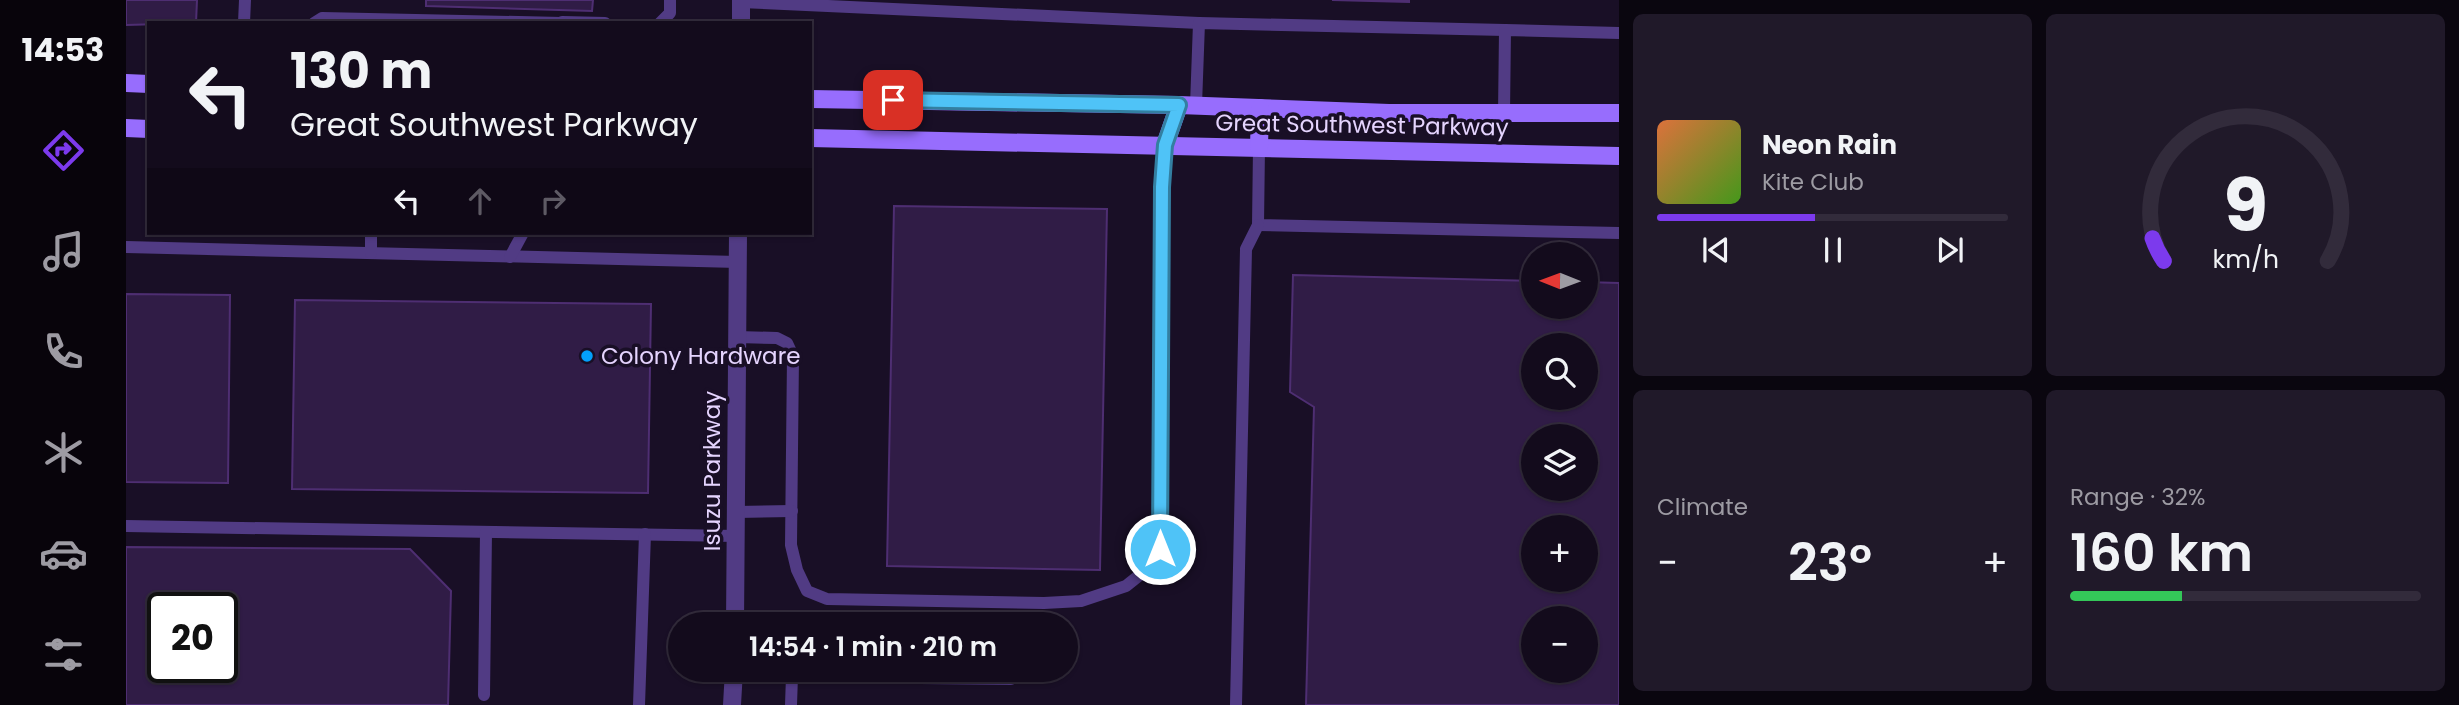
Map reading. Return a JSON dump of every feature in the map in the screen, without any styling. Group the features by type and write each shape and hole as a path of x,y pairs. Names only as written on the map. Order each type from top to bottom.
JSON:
{"street":[{"path":"741,1 741,21"},
{"path":"126,83 147,84"},
{"name":"Great Southwest Parkway","path":"812,99 1188,105 1389,113 1619,113"},
{"path":"1165,145 1188,105"},
{"path":"1259,147 1260,108"},
{"path":"126,128 147,129"},
{"name":"Great Southwest Parkway","path":"812,138 1619,156"},
{"name":"Isuzu Parkway","path":"735,612 738,235"},
{"path":"732,705 733,682"}],"lane":[{"path":"244,21 245,0"},
{"path":"662,21 670,13 670,0"},
{"path":"741,1 1199,23 1619,33"},
{"path":"317,21 322,18 502,21"},
{"path":"1188,105 1199,23"},
{"path":"1504,113 1505,30"},
{"path":"737,337 777,338 787,343 793,356 791,545 797,570 807,592 827,599 1044,603 1081,601 1126,586 1146,570 1160,549 1162,201 1165,145"},
{"path":"1236,705 1246,249 1258,225 1259,147"},
{"path":"1258,225 1619,233"},
{"path":"371,253 372,235"},
{"path":"510,257 522,235"},
{"path":"126,247 738,262"},
{"path":"737,512 792,511"},
{"path":"126,526 737,536"},
{"path":"484,695 486,532"},
{"path":"639,705 645,534"},
{"path":"791,705 792,682"}],"building":[{"path":"126,0 197,0 196,21 147,21 147,24 126,25"},
{"path":"426,0 593,0 592,11 426,6"},
{"path":"1332,0 1409,0 1409,2"},
{"path":"894,206 1107,209 1100,570 887,566"},
{"path":"1293,275 1521,281 1521,319 1598,319 1598,282 1619,283 1619,705 1306,705 1314,407 1290,392"},
{"path":"126,294 230,295 228,483 126,482"},
{"path":"295,300 651,304 648,493 292,489"},
{"path":"126,547 410,549 451,591 448,705 126,705"}],"place":[{"name":"Colony Hardware","path":"587,356"}],"route":[{"path":"893,100 1179,105 1165,145 1162,187 1160,549"}]}
